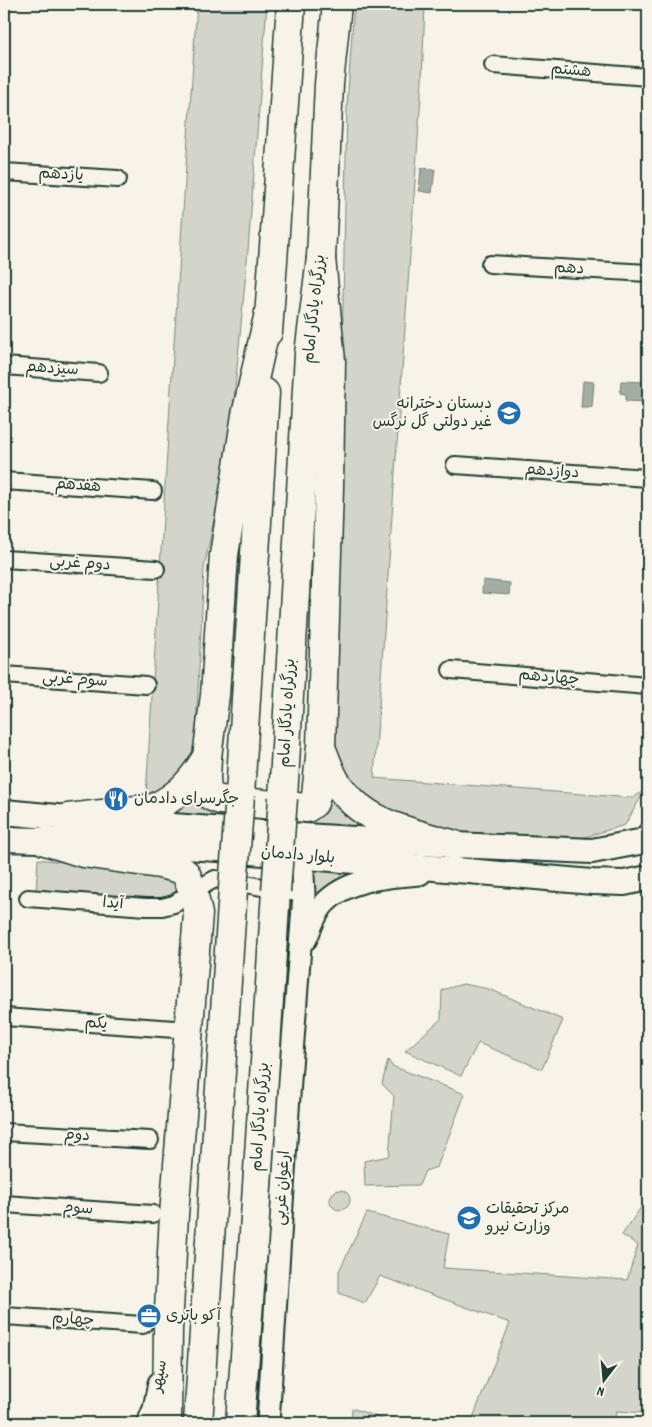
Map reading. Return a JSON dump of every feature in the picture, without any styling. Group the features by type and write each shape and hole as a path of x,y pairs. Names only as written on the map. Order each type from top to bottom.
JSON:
{"highway":[{"path":"198,1423 263,437 269,313 291,4"},
{"name":"بزرگراه یادگار امام","path":"240,1423 284,798 309,354 321,258 329,84 337,4"},
{"path":"269,313 246,414 224,555 216,695 207,757 207,792 212,797 220,800 307,808 314,803 316,796 321,747 329,487 331,362 321,258"},
{"path":"321,747 330,771 338,785 356,806 372,818 453,858"},
{"path":"68,818 154,808 180,792 194,777 207,757"},
{"path":"45,840 83,853 159,864 180,869 186,874 193,890 198,914 174,1215 155,1327 167,1423"}],"main road":[{"name":"بلوار دادمان","path":"4,812 304,836 453,858 592,882 624,883 648,878"},
{"name":"بلوار دادمان","path":"4,839 115,842 218,848 302,856 453,858 592,851 644,841 648,836"},
{"path":"592,851 592,882"}],"street":[{"name":"هشتم","path":"493,65 648,77"},
{"name":"یازدهم","path":"4,172 118,178"},
{"name":"دهم","path":"490,264 648,273"},
{"name":"سیزدهم","path":"4,366 99,373"},
{"name":"دوازدهم","path":"455,465 648,478"},
{"name":"هفدهم","path":"4,481 153,491"},
{"name":"دوم غربی","path":"4,559 156,569"},
{"name":"چهاردهم","path":"451,670 648,686"},
{"name":"سوم غربی","path":"4,675 146,685"},
{"name":"ارغوان غربی","path":"268,1423 304,894 302,856"},
{"name":"ارغوان غربی","path":"300,953 318,913 324,904 341,891 351,886 453,858"},
{"name":"آیدا","path":"28,898 162,907 174,904 193,890 215,879 304,894"},
{"name":"یکم","path":"4,1017 188,1030"},
{"name":"دوم","path":"4,1132 150,1140"},
{"name":"سوم","path":"4,1204 153,1214"},
{"name":"چهارم","path":"4,1316 155,1327"},
{"name":"سپهر","path":"148,1423 158,1393 155,1327"}],"shaded area":[{"path":"197,4 267,4 248,250 230,442 204,568 195,750 176,788 153,802 146,795"},
{"path":"354,4 425,4 422,80 374,778 633,798 645,790 625,825 578,839 442,831 374,808 348,785 334,750 347,106"},
{"path":"421,168 435,169 432,193 419,191"},
{"path":"583,381 594,382 592,407 581,407"},
{"path":"621,381 648,382 648,402 626,401 626,394 620,393"},
{"path":"483,580 510,583 509,595 482,593"},
{"path":"197,783 212,809 226,816 226,822 157,813"},
{"path":"325,783 380,828 295,827 296,815"},
{"path":"38,859 178,876 182,891 164,901 36,892"},
{"path":"310,865 393,871 322,900 311,899"},
{"path":"463,984 489,989 563,1020 542,1069 478,1043 461,1076 405,1051 441,1019 442,990"},
{"path":"388,1060 392,1066 465,1094 437,1167 425,1171 419,1185 365,1186 364,1161 389,1156 394,1096 382,1084"},
{"path":"340,1190 347,1193 350,1200 347,1207 340,1210 333,1207 330,1200 333,1193"},
{"path":"648,1197 648,1413 616,1411 614,1423 471,1423 510,1323 380,1276 365,1303 339,1293 339,1271 367,1213 449,1234 443,1268 627,1280 638,1245 622,1235"},
{"path":"352,1408 393,1423 351,1423"}],"place":[{"name":"دبستان دخترانه غیر دولتی گل نرگس","path":"509,413"},
{"name":"جگرسرای دادمان","path":"116,799"},
{"name":"مرکز تحقیقات وزارت نیرو","path":"469,1218"},
{"name":"آکو باتری","path":"149,1316"}]}
